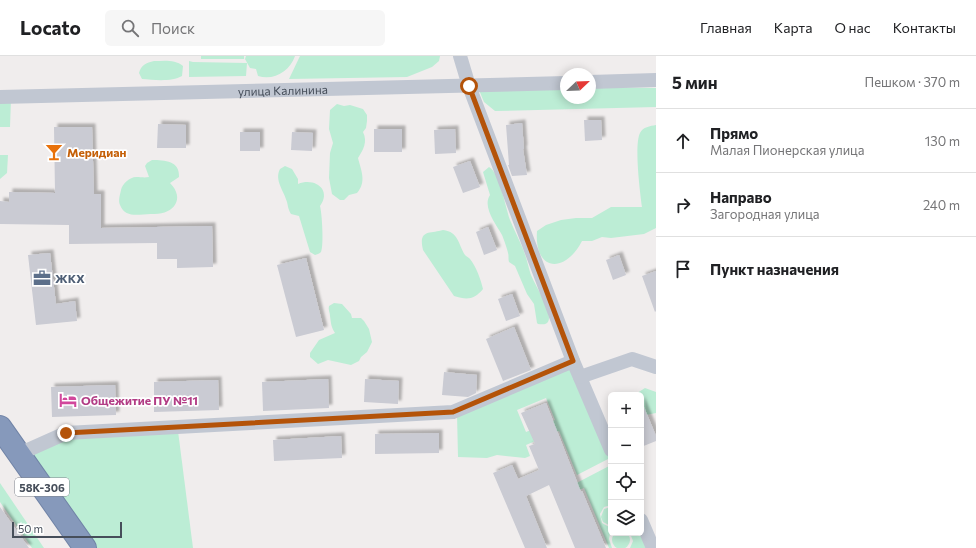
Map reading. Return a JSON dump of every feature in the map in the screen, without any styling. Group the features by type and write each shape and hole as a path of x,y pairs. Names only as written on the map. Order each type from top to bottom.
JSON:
{"highway":[{"name":"58К-306","path":"0,427 85,548"}],"street":[{"path":"460,56 469,86 573,361 608,443"},
{"path":"596,82 656,80"},
{"name":"улица Калинина","path":"0,97 560,83"},
{"path":"580,377 632,359 656,367"},
{"path":"19,454 66,433 453,412 573,361"},
{"path":"644,527 653,548"}],"green space":[{"path":"201,56 244,56 244,59 201,59"},
{"path":"246,56 295,56 293,61 281,74 264,77 258,76 256,69 250,68 245,59"},
{"path":"300,56 440,56 439,61 432,67 407,77 289,79"},
{"path":"154,61 169,61 180,64 183,66 182,76 168,80 142,79 139,73 141,68"},
{"path":"189,61 247,63 246,76 189,77"},
{"path":"560,87 560,104 596,104 596,87 656,88 656,107 495,111 484,102 479,90"},
{"path":"0,99 11,99 10,127 0,127"},
{"path":"337,104 344,106 350,105 363,109 367,115 366,128 363,132 365,143 358,158 362,171 362,185 357,193 349,195 344,200 340,200 332,194 329,178 330,153 333,143 329,129 330,110"},
{"path":"656,125 656,228 644,234 611,238 602,237 592,241 582,241 575,252 560,263 552,264 545,261 540,254 537,245 537,231 546,225 561,220 592,218 611,207 642,207 638,169 638,139 643,129"},
{"path":"0,155 8,155 7,173 0,179"},
{"path":"152,160 171,162 177,168 179,177 170,183 175,189 177,195 175,205 166,212 160,214 135,215 126,213 119,203 122,188 131,178 149,177 145,166"},
{"path":"285,166 292,169 298,179 298,184 310,182 320,186 323,190 324,195 320,206 322,249 319,254 315,255 310,252 299,216 291,214 280,186 278,173 280,169"},
{"path":"489,167 496,175 510,220 524,252 532,276 546,306 549,319 545,324 537,323 534,304 527,294 515,266 509,262 508,252 503,236 493,221 489,210 488,200 490,195 483,172"},
{"path":"443,230 452,233 455,236 465,255 470,259 480,277 483,289 480,293 473,297 463,298 454,296 423,250 422,239 424,235"},
{"path":"334,303 342,304 351,314 352,318 361,318 369,329 372,342 367,352 359,361 351,365 328,360 318,364 310,357 310,353 319,340 335,333 331,325 329,309 329,306"},
{"path":"571,365 608,453 608,459 577,475 559,431 526,445 530,456 525,458 497,455 487,458 458,457 457,414","holes":["546,398 555,420 526,432 517,410"]},
{"path":"645,388 656,392 656,413 644,415 644,392 639,392"},
{"path":"178,431 193,548 88,548 23,456 66,435"},
{"path":"608,467 608,506 604,507 600,514 602,523 608,526 608,536 610,536 612,548 609,548 584,488 557,499 565,489"},
{"path":"0,483 44,548 32,548 0,502"},
{"path":"608,508 608,524 603,522 601,517 604,509"},
{"path":"614,536 629,537 630,540 627,546 621,549 615,546 612,540"},
{"path":"631,536 642,536 648,548 630,548 633,541"}],"building":[{"path":"584,120 601,120 602,140 585,141"},
{"path":"522,123 523,149 527,175 512,176 508,165 506,125"},
{"path":"158,124 186,125 186,148 157,148"},
{"path":"54,127 92,127 94,194 101,194 101,228 212,226 213,267 177,268 177,259 157,259 157,243 69,244 69,225 0,224 0,201 9,202 9,192 55,193"},
{"path":"374,129 402,129 402,152 374,152"},
{"path":"455,129 456,153 435,154 434,130"},
{"path":"240,132 260,132 260,151 240,151"},
{"path":"292,132 313,133 312,151 291,150"},
{"path":"470,161 480,187 463,193 453,167"},
{"path":"488,227 497,250 484,255 476,232"},
{"name":"ЖКХ","path":"50,253 56,304 75,301 77,321 36,325 28,255"},
{"path":"619,255 626,275 613,280 606,260"},
{"path":"306,258 324,330 296,337 277,265"},
{"path":"656,271 656,311 655,312 642,276"},
{"path":"512,294 520,316 506,321 498,299"},
{"path":"514,327 531,370 503,381 486,339"},
{"path":"444,372 477,375 476,393 468,397 442,395"},
{"path":"328,379 329,408 263,411 262,382"},
{"path":"365,379 399,381 398,404 364,402"},
{"path":"218,380 219,410 154,412 154,382"},
{"path":"115,385 116,415 52,417 51,387"},
{"path":"546,403 581,492 582,491 606,548 575,548 549,485 526,496 547,548 525,548 493,473 512,465 518,479 539,470 529,446 535,444 521,413"},
{"path":"644,407 656,436 656,441 644,446"},
{"path":"439,433 439,453 375,454 375,434"},
{"path":"341,436 342,458 274,461 273,440"},
{"path":"0,507 29,548 0,548"}],"place":[{"name":"Меридиан","path":"54,152"},
{"name":"ЖКХ","path":"42,278"},
{"name":"Общежитие ПУ №11","path":"68,400"}],"route":[{"path":"66,433 356,416 453,412 573,361 469,86"}]}
